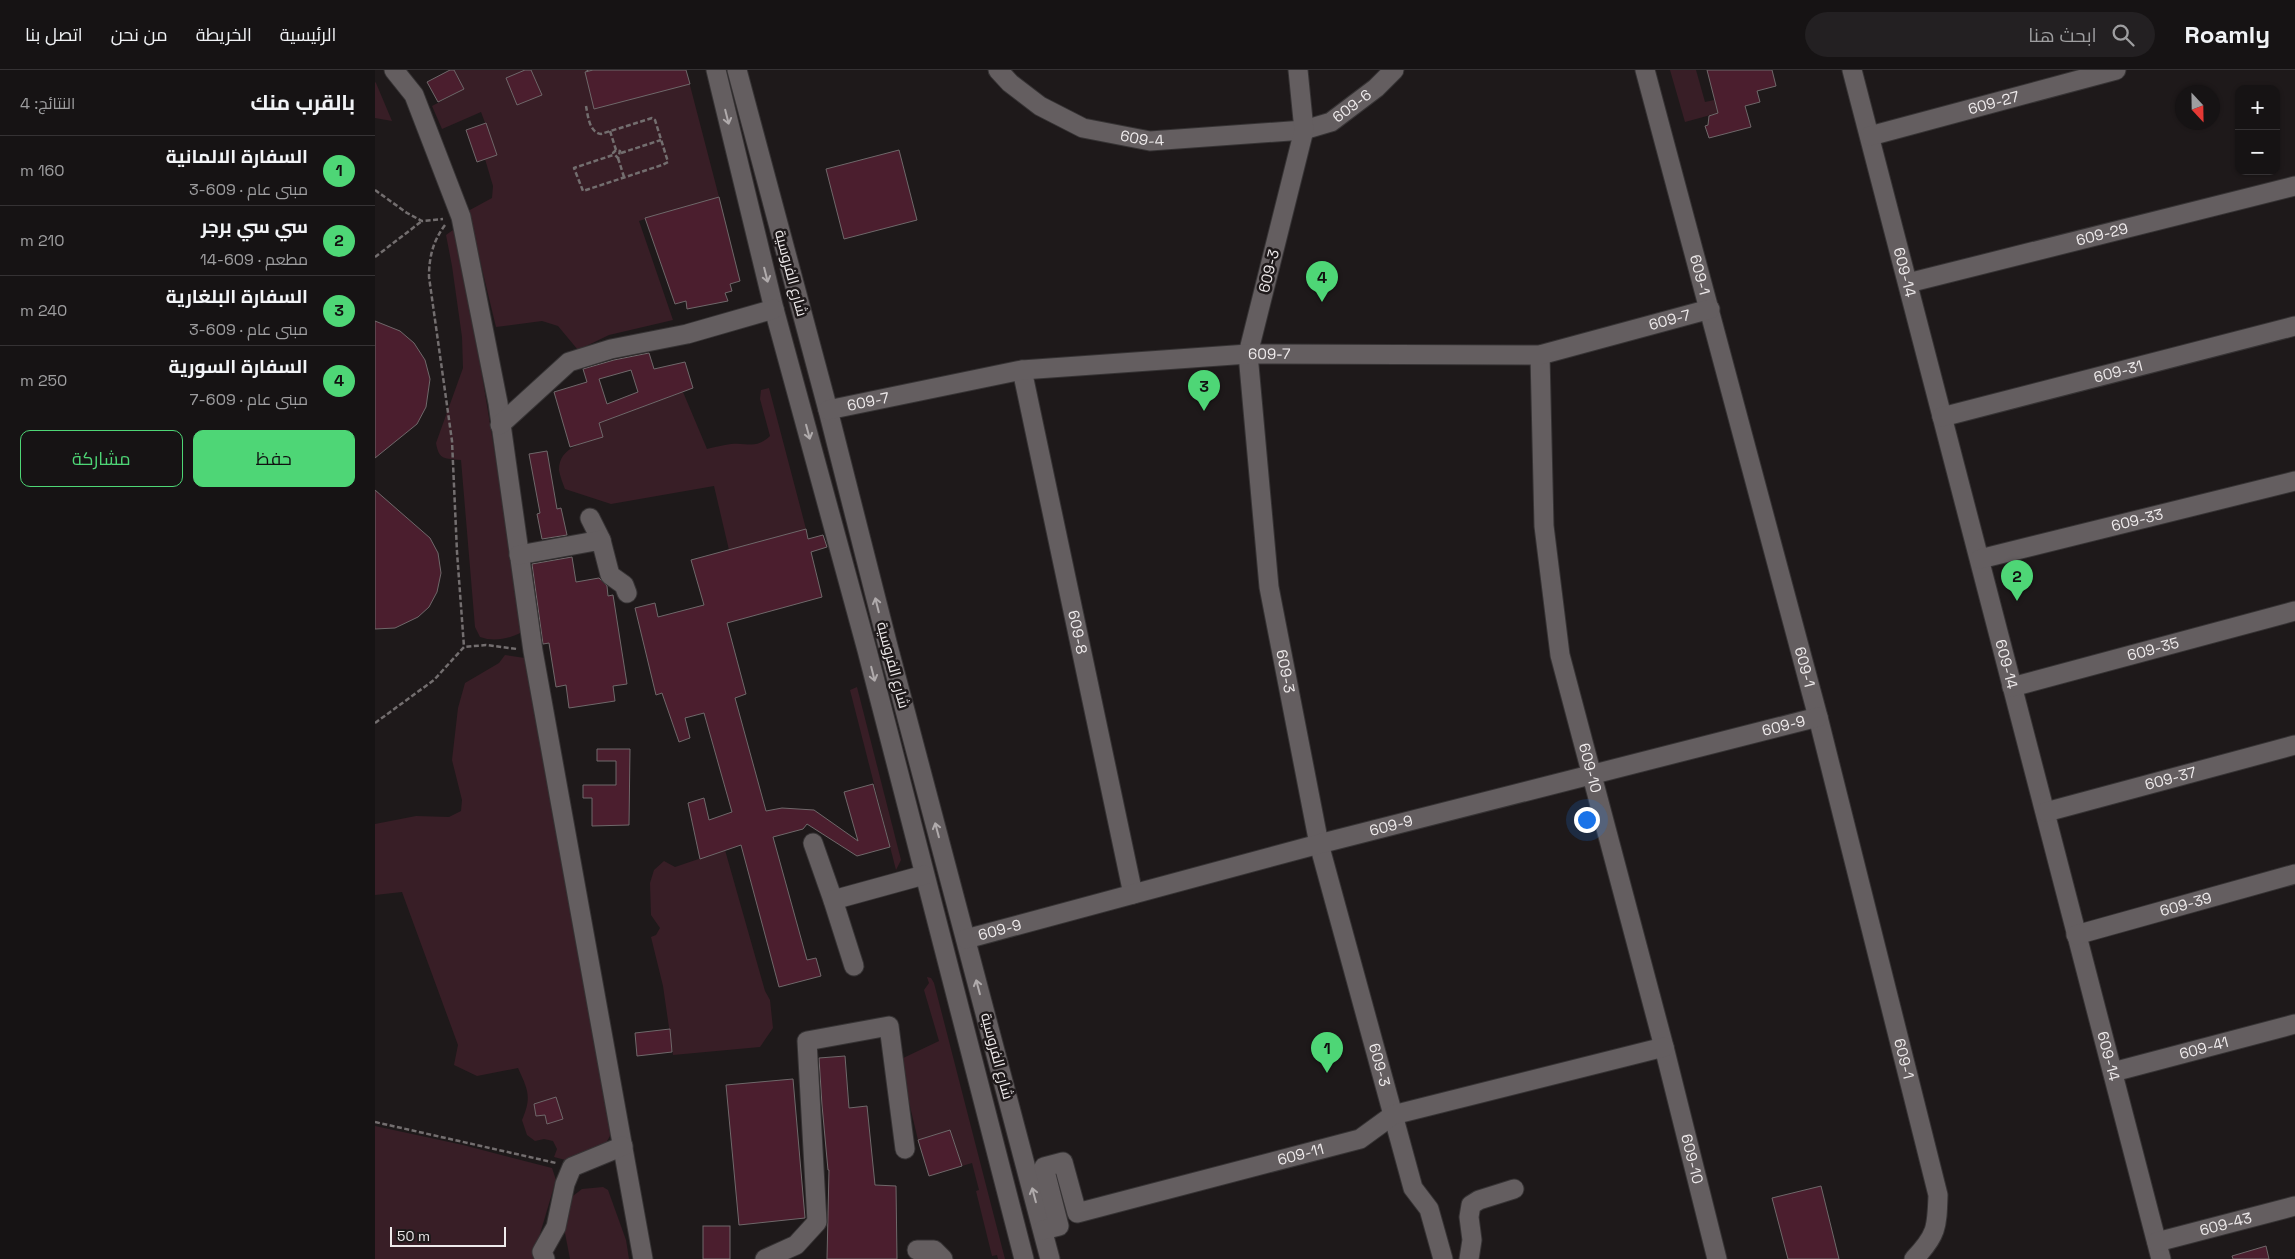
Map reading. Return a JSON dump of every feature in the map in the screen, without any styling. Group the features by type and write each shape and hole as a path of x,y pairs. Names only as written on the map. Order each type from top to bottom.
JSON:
{"street":[{"path":"394,70 414,95 461,217 500,425 533,651 643,1259"},
{"name":"شارع الفروسية","path":"716,70 774,309 867,650 1024,1259"},
{"name":"شارع الفروسية","path":"737,70 1051,1259"},
{"name":"609-4","path":"999,70 1010,82 1040,106 1083,128 1150,141 1304,130"},
{"name":"609-3","path":"1298,70 1304,130 1248,354 1269,587 1319,844 1413,1188 1429,1209 1443,1259"},
{"name":"609-6","path":"1304,130 1331,122 1376,88 1394,70"},
{"name":"609-1","path":"1645,70 1818,717 1939,1195 1937,1225 1927,1246 1914,1259"},
{"name":"609-14","path":"1852,70 2159,1250"},
{"name":"609-27","path":"1869,136 2116,70"},
{"name":"609-29","path":"1908,283 2295,186"},
{"path":"500,425 569,362 611,349 687,334 774,309"},
{"name":"609-7","path":"828,410 1022,370 1248,354 1539,355 1709,309"},
{"name":"609-31","path":"1942,417 2295,326"},
{"name":"609-10","path":"1539,355 1544,526 1561,655 1717,1259"},
{"name":"609-8","path":"1022,370 1133,894"},
{"name":"609-33","path":"1979,559 2295,481"},
{"path":"590,518 601,540 610,575 625,585 627,593"},
{"path":"519,555 601,540"},
{"name":"609-35","path":"2012,687 2295,612"},
{"path":"867,650 888,646"},
{"name":"609-9","path":"966,939 1319,844 1818,717"},
{"name":"609-37","path":"2046,812 2295,745"},
{"path":"813,842 854,966"},
{"name":"609-39","path":"2077,935 2295,874"},
{"path":"833,900 924,875"},
{"name":"609-41","path":"2113,1072 2295,1024"},
{"path":"765,1259 796,1245 817,1222 807,1041 889,1026 905,1149"},
{"name":"609-11","path":"1043,1230 1059,1226 1044,1167 1063,1162 1077,1213 1361,1140 1393,1115 1664,1048"},
{"path":"545,1259 542,1252 556,1227 565,1184 572,1167 623,1146"},
{"path":"1469,1259 1472,1240 1469,1217 1471,1205 1479,1200 1514,1189"},
{"name":"609-43","path":"2159,1250 2295,1206"},
{"path":"917,1250 934,1250 943,1259"}],"path":[{"path":"586,106 592,129 596,133 601,134 652,118 668,162 667,164 583,191 575,168 613,155 616,150"},
{"path":"610,131 616,150 621,153"},
{"path":"618,158 621,153 661,140"},
{"path":"613,155 618,158 624,177"},
{"path":"375,190 407,213 422,221"},
{"path":"375,257 422,221 451,218 439,232 429,256 429,277 452,441 464,647"},
{"path":"375,723 434,680 464,647 487,645 533,651"},
{"path":"375,1122 572,1167"}],"shaded area":[{"path":"454,70 686,70 719,197 639,221 673,320 609,335 578,350 558,326 542,321 496,327 468,211 492,198 493,186 485,159 497,155 481,112 442,129 432,106 464,89"},
{"path":"1670,70 1696,70 1705,102 1714,100 1718,113 1685,122"},
{"path":"376,83 392,121 375,118"},
{"path":"453,230 459,234 523,626 522,632 501,639 480,637 475,627 461,460 441,456 436,443 463,368 462,337 446,235"},
{"path":"769,388 806,529 729,550 714,486 611,504 565,489 559,470 563,456 574,447 603,437 599,423 683,392 707,449 731,444 760,443 770,436 760,399 761,390"},
{"path":"505,655 525,658 611,1134 606,1143 573,1162 554,1157 557,1149 553,1141 544,1139 535,1141 527,1135 522,1120 528,1099 518,1068 477,1076 454,1065 458,1045 402,892 375,895 375,824 416,816 449,817 461,811 462,800 452,760 458,708 465,683 499,663"},
{"path":"857,687 901,860 896,870 850,690"},
{"path":"725,850 765,991 770,1000 773,1028 760,1047 673,1055 663,986 651,937 656,935 660,928 651,915 650,883 654,870 664,861 675,867"},
{"path":"927,977 931,978 934,983 1005,1259 998,1259 997,1255 992,1256 976,1191 979,1190 972,1163 962,1166 950,1130 918,1140 899,1060 939,1041 924,990 929,983"},
{"path":"375,1126 463,1145 552,1168 556,1180 537,1244 539,1259 375,1259"},
{"path":"603,1187 608,1190 626,1240 629,1259 570,1259 564,1228 569,1199 582,1189"}],"building":[{"path":"450,70 454,70 464,89 438,102 427,82"},
{"path":"525,70 531,70 542,95 517,105 506,78"},
{"path":"593,70 686,70 690,84 594,109 585,72"},
{"path":"1707,70 1772,70 1776,86 1757,91 1760,102 1745,106 1751,127 1709,138 1705,126 1708,125 1709,116 1718,113"},
{"path":"486,123 497,155 477,162 466,130"},
{"path":"899,150 917,220 844,239 826,169"},
{"path":"719,197 740,281 730,284 732,291 725,293 728,301 687,309 686,301 675,304 645,218"},
{"path":"375,321 400,331 414,343 425,360 430,379 426,407 417,424 375,458"},
{"path":"649,353 654,369 685,362 693,388 599,423 603,437 570,447 554,392 587,382 583,369","holes":["631,370 638,392 607,404 599,379"]},
{"path":"547,451 557,509 561,508 567,535 542,539 537,514 540,513 529,454"},
{"path":"375,490 430,538 438,553 441,573 437,592 429,607 418,617 395,628 375,629"},
{"path":"806,529 808,539 823,535 827,547 811,552 822,597 727,623 746,694 735,698 766,811 782,808 814,810 858,841 844,792 873,784 890,847 857,856 807,824 803,829 773,837 807,960 816,958 821,976 779,987 741,845 700,859 688,803 704,798 709,820 732,812 704,713 685,718 690,738 679,742 662,693 656,695 635,608 655,603 658,617 704,605 691,560"},
{"path":"572,557 576,582 599,578 607,586 608,596 613,595 627,684 613,686 615,701 569,708 566,685 556,687 549,643 543,644 532,564"},
{"path":"597,749 630,749 629,825 592,826 592,798 583,798 583,785 616,785 616,761 597,761"},
{"path":"670,1029 672,1052 637,1056 635,1033"},
{"path":"845,1056 849,1108 867,1106 875,1185 896,1186 897,1259 827,1259 829,1170 819,1058"},
{"path":"793,1079 805,1218 739,1225 726,1085"},
{"path":"556,1097 563,1119 547,1124 545,1115 536,1116 534,1104"},
{"path":"950,1130 962,1166 929,1176 918,1140"},
{"path":"1821,1186 1839,1259 1788,1259 1772,1198"},
{"path":"703,1226 730,1226 730,1259 703,1259"},
{"path":"2266,1246 2269,1259 2233,1259 2232,1256"}],"place":[{"name":"السفارة السورية","path":"1322,302"},
{"name":"السفارة البلغارية","path":"1204,411"},
{"name":"سي سي برجر","path":"2017,601"},
{"name":"السفارة الالمانية","path":"1327,1073"}]}
